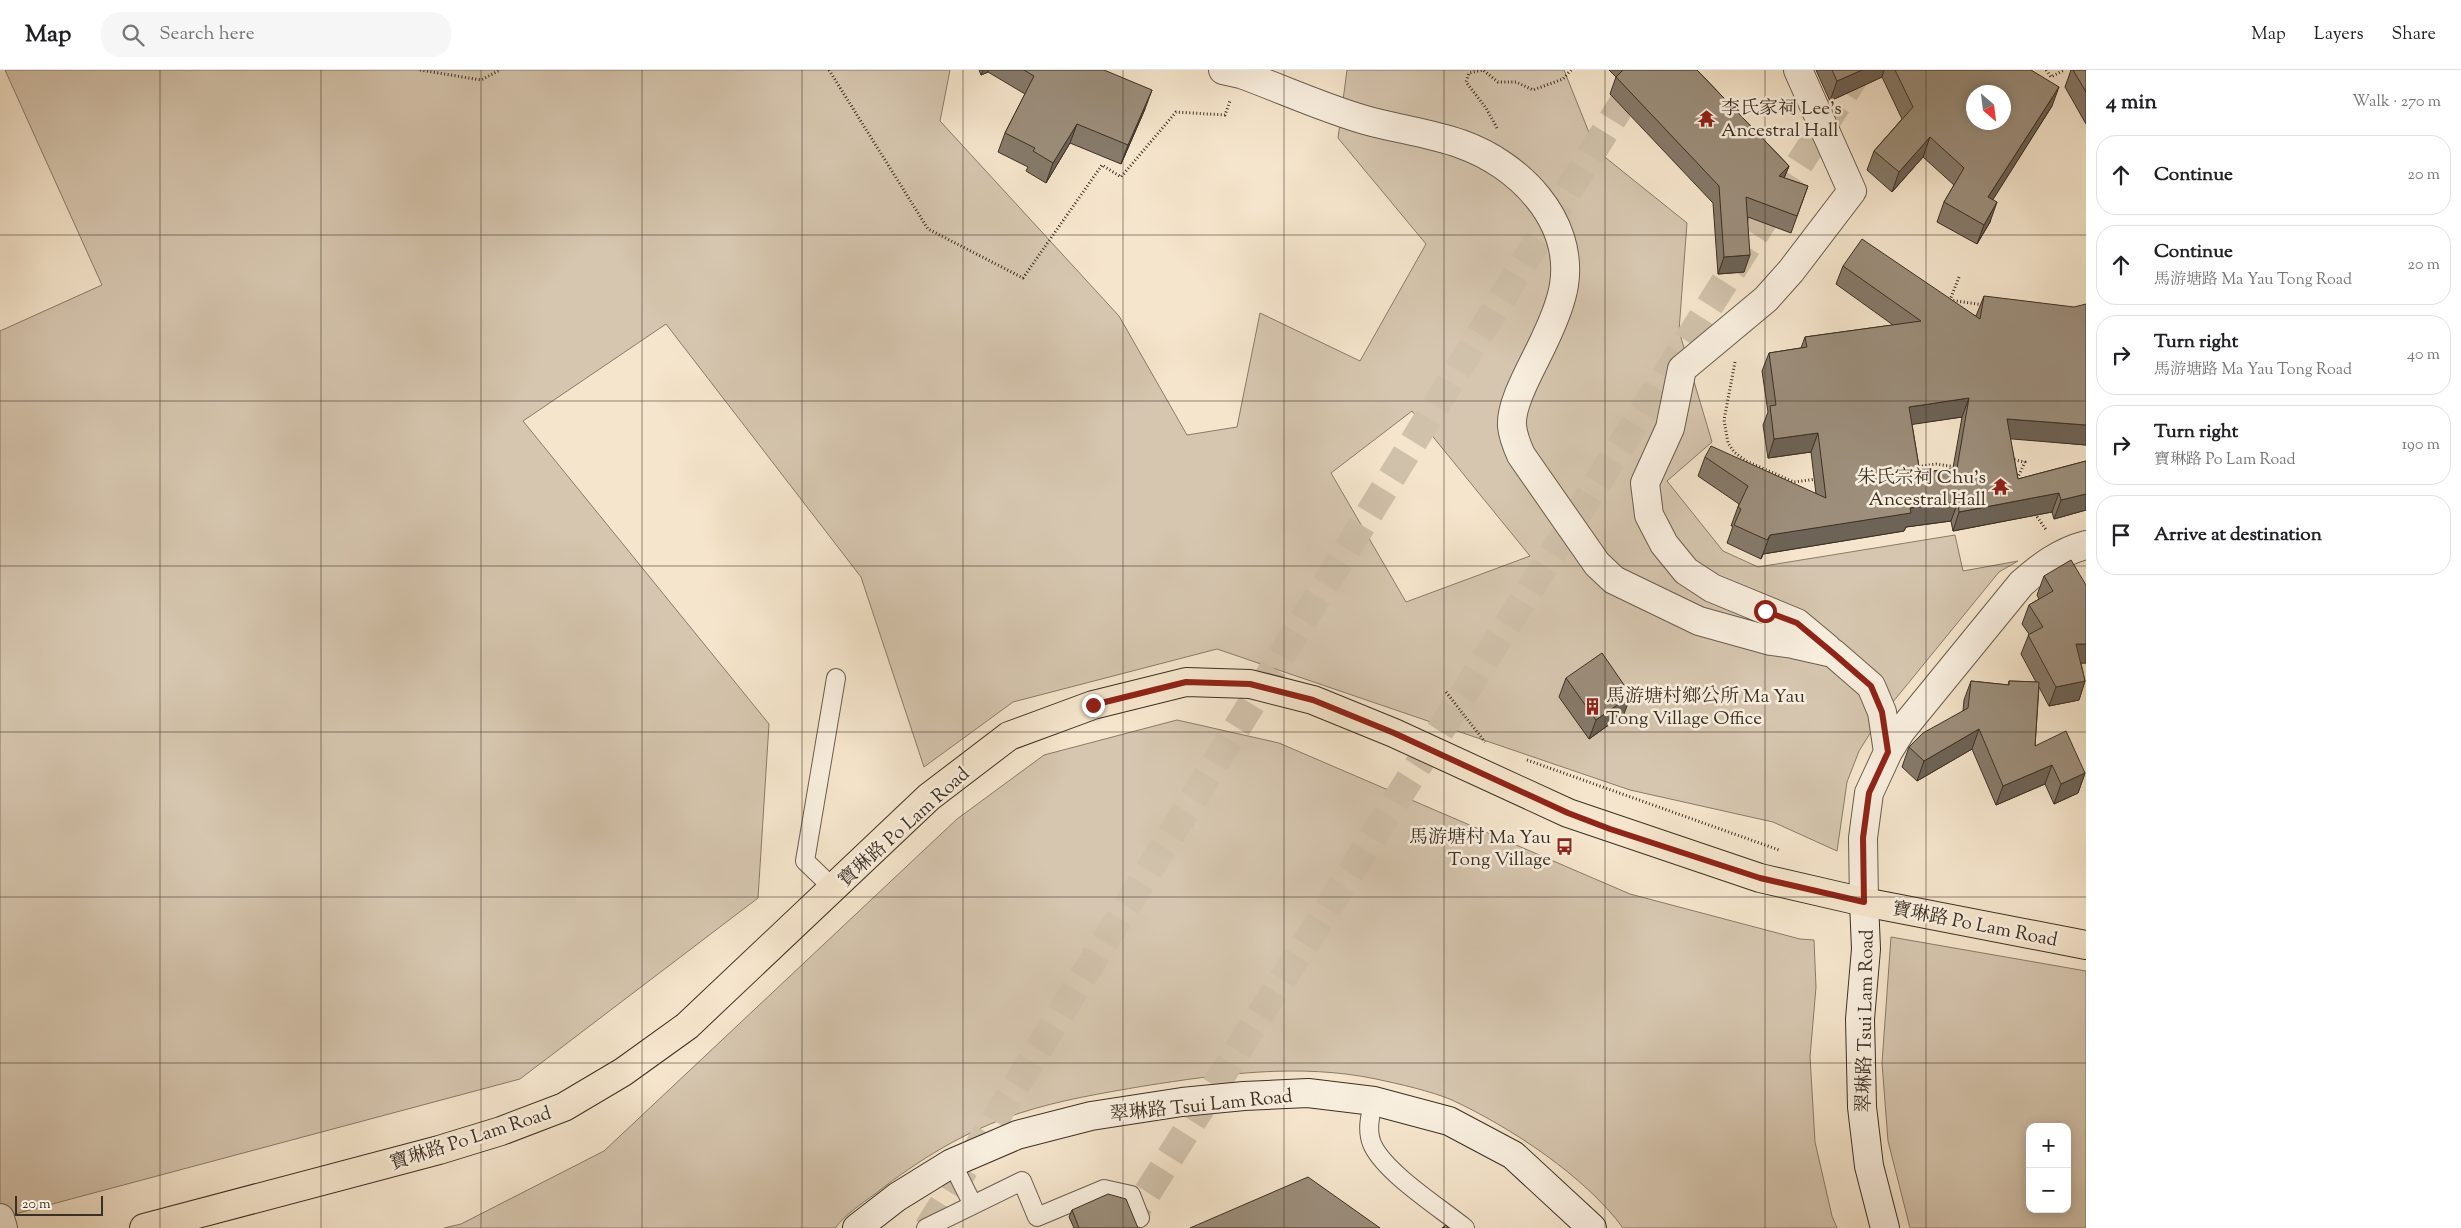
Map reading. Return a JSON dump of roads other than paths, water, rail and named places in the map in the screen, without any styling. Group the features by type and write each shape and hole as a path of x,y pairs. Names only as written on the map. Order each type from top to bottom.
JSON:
{"main road":[{"name":"寶琳路 Po Lam Road","path":"144,1228 439,1150 564,1107 623,1072 687,1026 929,797 1009,736 1093,705 1186,682 1250,684 1313,700 1394,733 1559,810 1760,878 1864,902 2086,946"}],"street":[{"path":"1798,70 1852,191 1792,271 1766,299 1682,369 1670,428 1645,483 1649,515 1664,544 1686,571 1712,588 1797,623 1871,686 1882,712 1888,752"},
{"path":"1232,71 1364,120 1460,144 1497,160 1525,182 1550,213 1562,250 1564,284 1556,316 1514,408 1512,425 1514,441 1521,455 1597,564 1614,580 1699,621 1771,641 1833,653"},
{"name":"翠琳路 Tsui Lam Road","path":"1885,1228 1869,1166 1862,1108 1860,1019 1866,949 1863,838 1869,793 1888,752 1901,731 2021,584 2043,565 2077,547"},
{"name":"翠琳路 Tsui Lam Road","path":"857,1228 896,1197 952,1163 1017,1134 1091,1116 1182,1102 1244,1096 1308,1093 1374,1101 1449,1121 1513,1155 1592,1228"},
{"path":"0,1218 3,1228"}],"lane":[{"path":"833,888 805,861 836,678"},
{"path":"1374,1101 1368,1120 1373,1145 1386,1165 1465,1228"},
{"path":"952,1163 972,1205"},
{"path":"926,1228 1022,1182 1037,1217 1104,1189 1131,1195 1140,1218"}],"tunnel":[{"path":"928,1228 1643,70"},
{"path":"1125,1228 1859,70"}],"place":[{"name":"李氏家祠 Lee's Ancestral Hall","path":"1707,118"},
{"name":"朱氏宗祠 Chu's Ancestral Hall","path":"2000,487"},
{"name":"馬游塘村鄉公所 Ma Yau Tong Village Office","path":"1592,706"},
{"name":"馬游塘村 Ma Yau Tong Village","path":"1565,847"}]}
